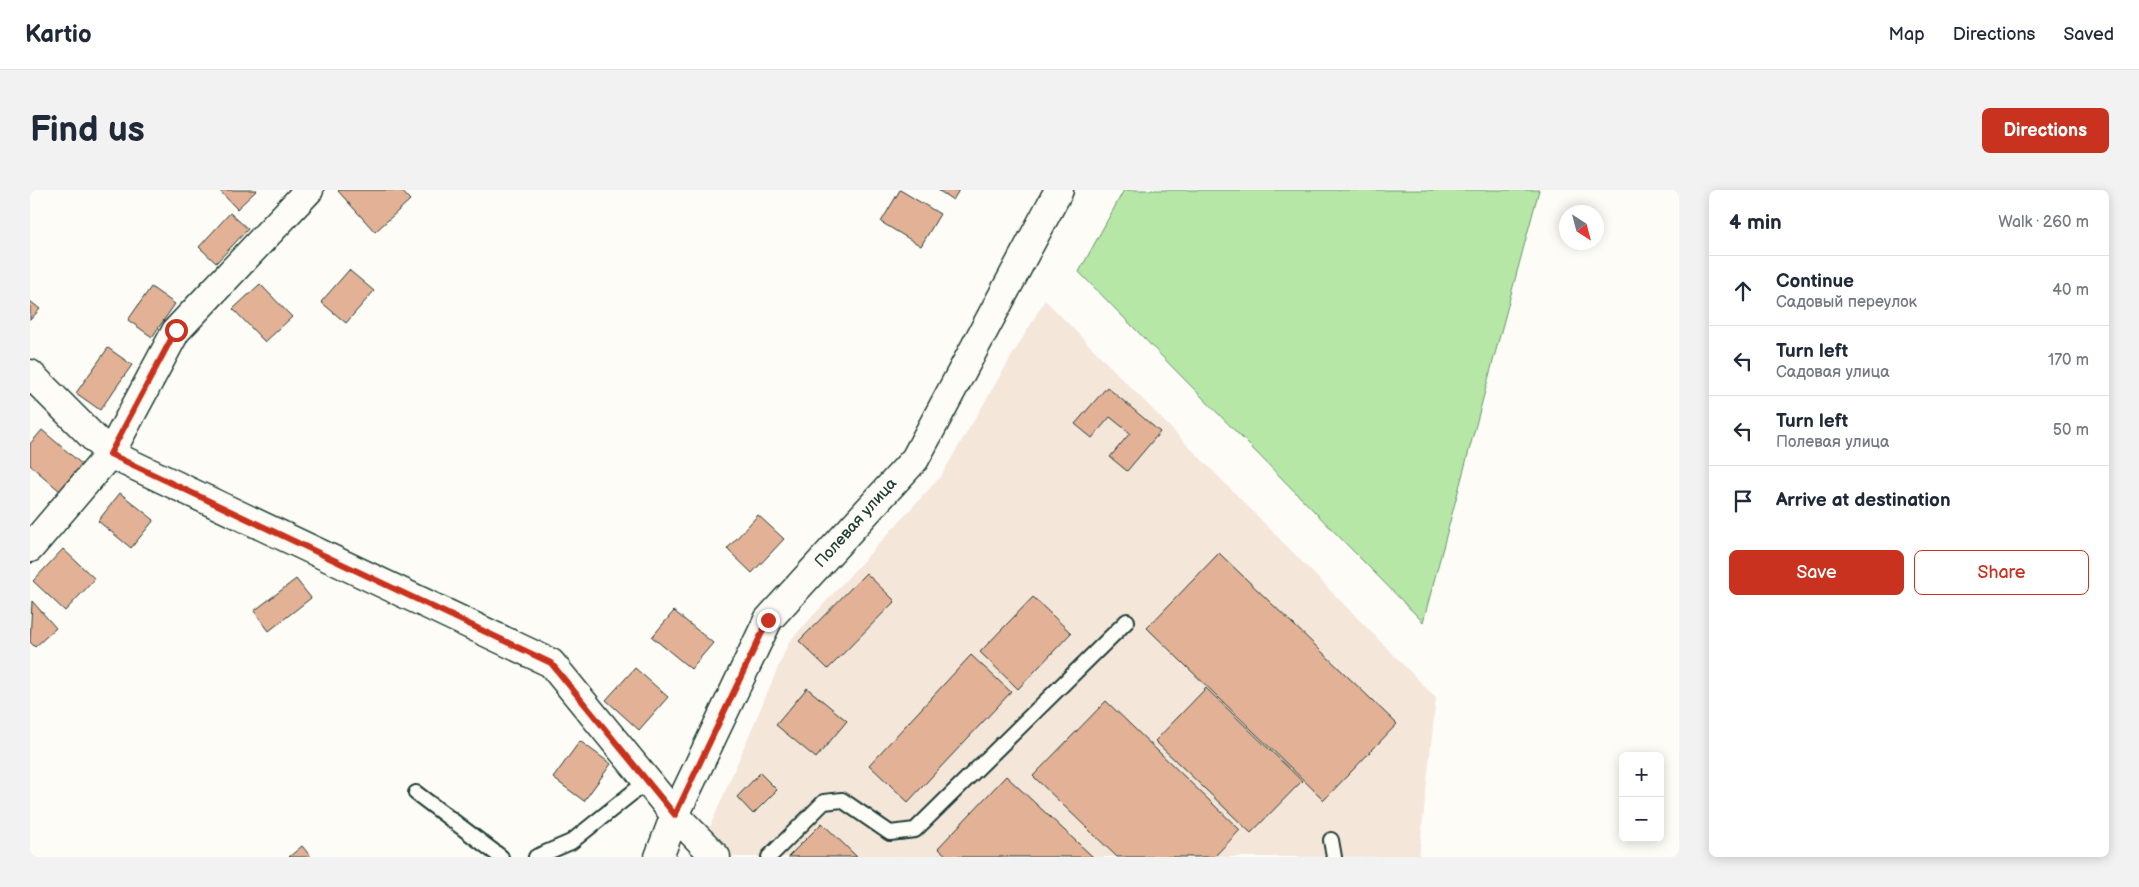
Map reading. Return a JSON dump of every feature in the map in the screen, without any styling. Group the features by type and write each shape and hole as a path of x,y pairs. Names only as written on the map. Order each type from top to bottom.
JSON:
{"street":[{"path":"30,548 110,454 176,330 309,190"},
{"name":"Полевая улица","path":"659,857 675,815 768,620 915,459 1059,190"},
{"path":"30,374 110,454 551,663 675,815 716,857"}],"lane":[{"path":"769,857 824,802 842,800 890,833 915,830 1127,621"},
{"path":"536,857 571,842 647,780"},
{"path":"416,793 501,857"},
{"path":"1331,840 1334,857"}],"shaded area":[{"path":"1045,300 1436,698 1419,857 697,857 789,642 941,476"}],"green space":[{"path":"1124,190 1539,190 1423,622 1079,272"}],"building":[{"path":"219,190 257,190 237,209"},
{"path":"339,190 401,190 410,200 375,232"},
{"path":"900,190 940,214 921,246 881,222"},
{"path":"938,190 959,190 953,200"},
{"path":"230,213 248,229 216,263 199,247"},
{"path":"349,270 374,291 346,323 321,302"},
{"path":"260,284 292,317 265,342 233,309"},
{"path":"151,287 175,304 152,337 128,320"},
{"path":"30,301 40,309 30,320"},
{"path":"108,348 132,365 100,410 76,393"},
{"path":"1107,387 1160,432 1127,471 1110,457 1130,433 1110,417 1092,438 1075,424"},
{"path":"42,430 84,466 61,492 30,465 30,444"},
{"path":"120,493 154,520 131,548 98,521"},
{"path":"758,515 784,539 752,573 727,549"},
{"path":"63,549 95,579 65,611 33,581"},
{"path":"1219,553 1397,724 1324,800 1147,628"},
{"path":"866,573 895,601 828,669 799,641"},
{"path":"296,579 311,598 269,631 254,611"},
{"path":"1033,597 1071,633 1018,689 980,652"},
{"path":"32,601 56,628 35,647 30,642"},
{"path":"674,611 713,643 691,669 652,637"},
{"path":"971,655 1011,692 908,802 869,765"},
{"path":"635,668 668,697 639,730 606,700"},
{"path":"807,688 847,721 816,758 776,725"},
{"path":"1206,688 1302,781 1251,833 1155,741"},
{"path":"1106,701 1240,830 1214,857 1117,857 1033,776"},
{"path":"580,741 611,764 584,801 553,778"},
{"path":"760,773 777,790 753,814 737,797"},
{"path":"1006,776 1093,857 948,857 938,848"},
{"path":"822,823 857,857 788,857"},
{"path":"302,846 311,857 289,857"}],"route":[{"path":"176,330 110,454 551,663 675,815 768,620"}]}
